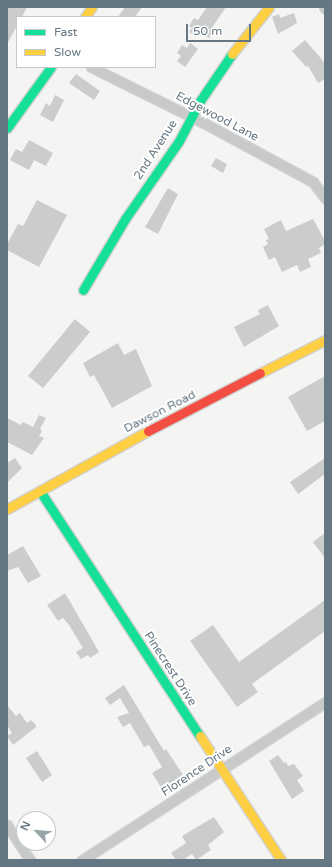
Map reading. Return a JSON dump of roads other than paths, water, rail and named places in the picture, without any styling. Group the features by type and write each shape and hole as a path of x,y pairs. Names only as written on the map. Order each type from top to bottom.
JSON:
{"street":[{"path":"86,16 92,7"},
{"name":"2nd Avenue","path":"83,290 125,218 179,141 191,117 242,39 269,7"},
{"path":"7,128 50,68"},
{"name":"Edgewood Lane","path":"92,68 191,117 313,182 325,198"},
{"name":"Dawson Road","path":"7,509 325,340"},
{"name":"Pinecrest Drive","path":"40,491 281,860"},
{"name":"Florence Drive","path":"82,860 325,702"},
{"path":"7,825 30,860"}]}
